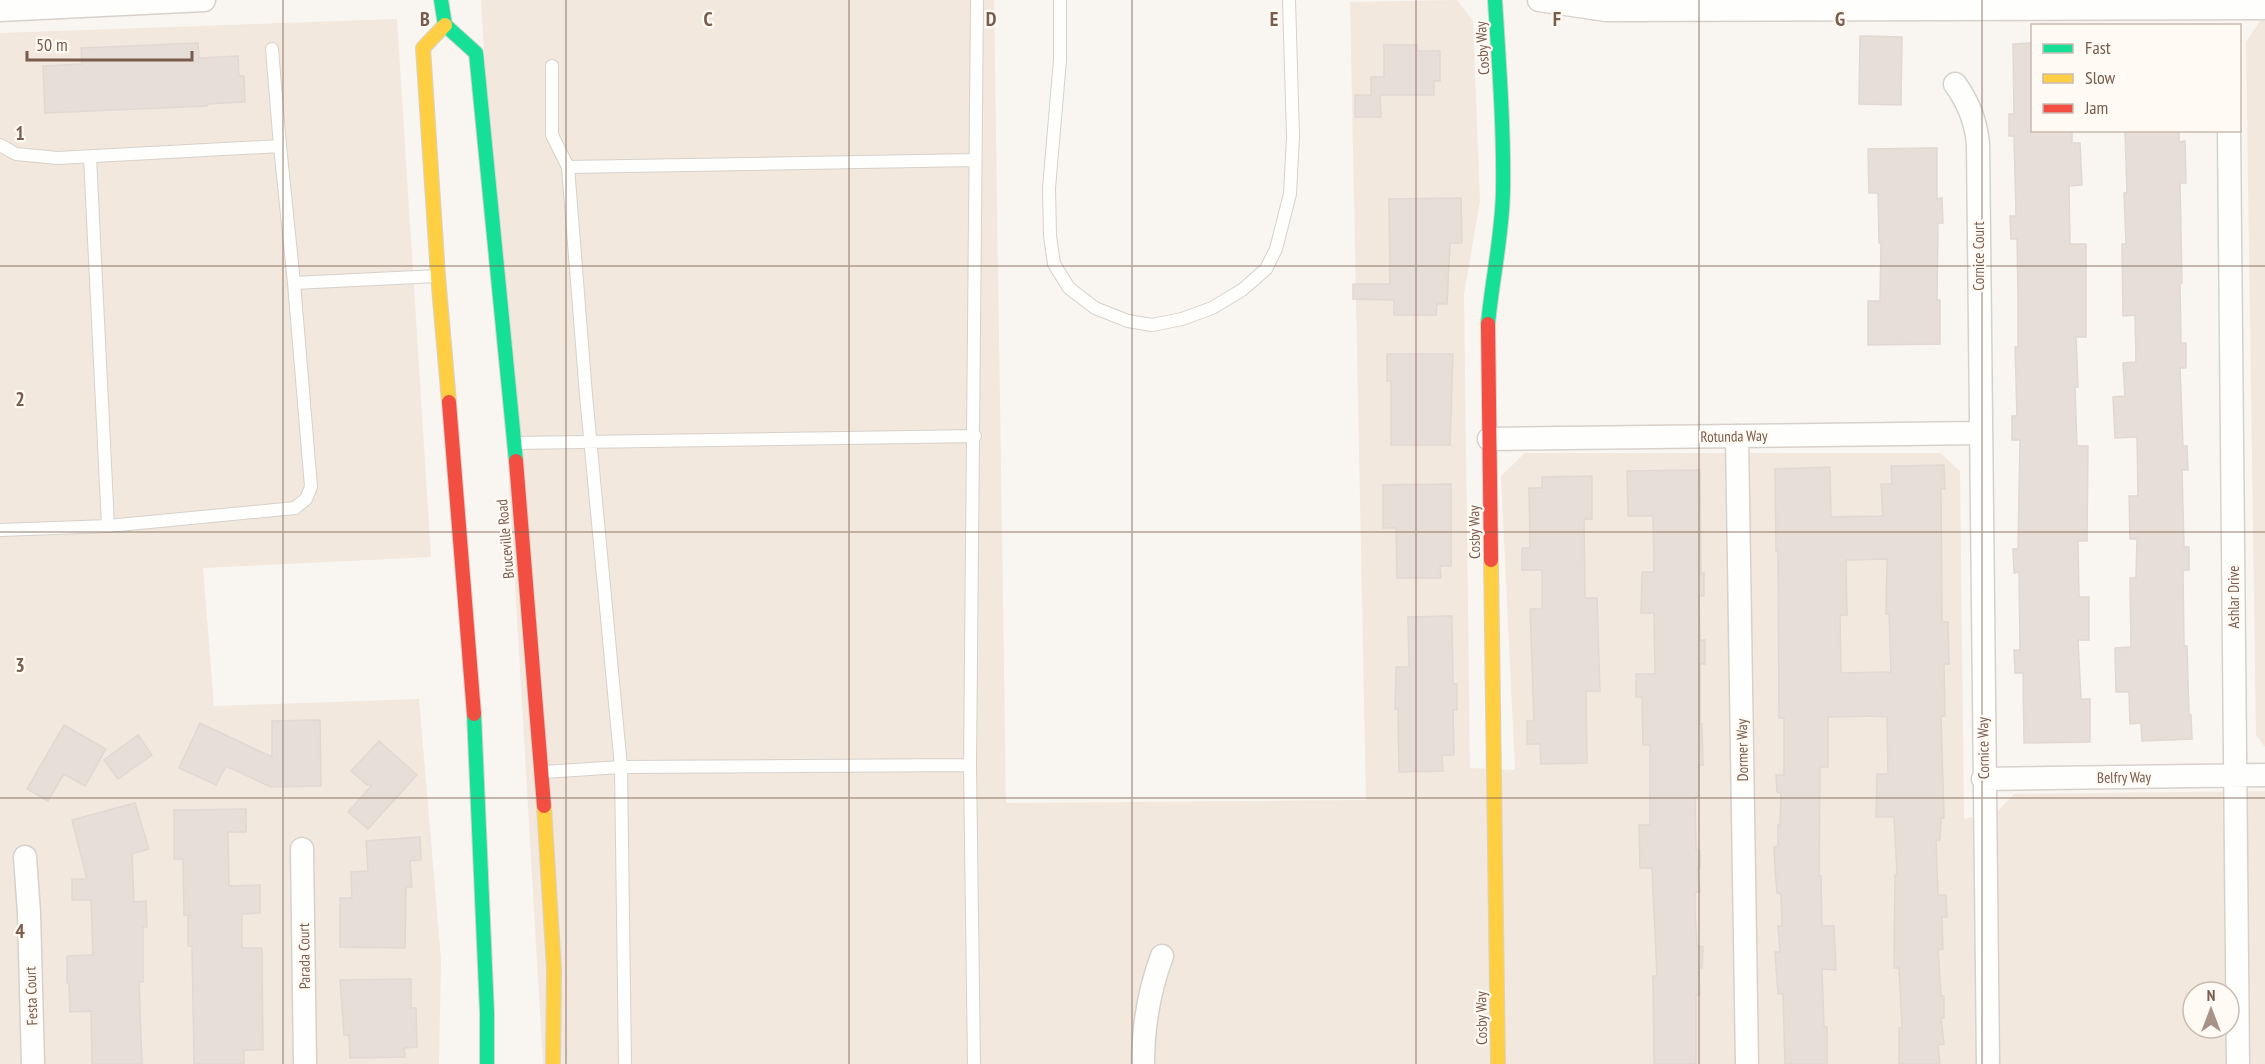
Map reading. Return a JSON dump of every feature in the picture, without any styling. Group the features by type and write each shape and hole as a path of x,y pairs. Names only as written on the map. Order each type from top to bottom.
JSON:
{"main road":[{"path":"441,0 446,25 423,48 438,276 472,673 487,1001 487,1064"},
{"name":"Cosby Way","path":"1495,0 1500,70 1503,193 1500,236 1489,308 1498,1064"},
{"name":"Bruceville Road","path":"446,25 476,53 542,772 554,969 553,1064"}],"street":[{"path":"0,10 204,0"},
{"path":"1539,0 1606,10 2228,17 2265,8"},
{"name":"Cornice Court","path":"1955,84 1970,108 1977,138 1979,433"},
{"name":"Ashlar Drive","path":"2229,132 2238,1064"},
{"name":"Rotunda Way","path":"1490,439 1979,433"},
{"name":"Cornice Way","path":"1979,433 1988,1064"},
{"name":"Dormer Way","path":"1737,435 1747,1064"},
{"name":"Belfry Way","path":"1983,779 2265,775"},
{"name":"Parada Court","path":"302,849 305,1064"},
{"name":"Festa Court","path":"24,857 33,1064"},
{"path":"1143,1064 1144,1028 1148,1002 1162,956"}],"lane":[{"path":"974,1064 970,765 975,436 977,0"},
{"path":"1060,0 1060,60 1049,188 1050,236 1054,264 1069,288 1095,308 1128,321 1152,325 1182,319 1212,308 1242,290 1266,269 1276,249 1290,194 1293,137 1288,0"},
{"path":"0,530 108,526 295,508 306,499 312,487 272,49"},
{"path":"552,66 552,135 568,167 590,441 621,767 625,1064"},
{"path":"0,145 16,154 58,158 280,146"},
{"path":"90,157 108,526"},
{"path":"568,167 975,160"},
{"path":"294,283 438,276"},
{"path":"513,443 975,436"},
{"path":"542,772 621,767 970,765"}],"shaded area":[{"path":"481,0 994,0 1006,803 1366,800 1350,2 1457,0 1473,21 1480,201 1464,294 1470,768 1515,770 1501,476 1525,453 1940,453 1960,471 1964,819 1999,810 2014,794 2265,791 2265,1064 543,1064"},
{"path":"397,19 431,557 203,568 214,706 419,699 441,959 439,1064 0,1064 0,33"},
{"path":"2260,21 2265,21 2265,747 2256,735 2246,42"}],"building":[{"path":"1860,36 1902,37 1901,105 1859,104"},
{"path":"198,43 199,58 238,56 239,76 244,76 245,102 207,104 207,106 45,113 43,66 82,64 81,48"},
{"path":"2031,43 2031,132 2072,132 2072,143 2080,143 2082,185 2069,186 2070,244 2086,244 2086,337 2076,337 2078,387 2075,387 2077,446 2088,446 2087,541 2078,541 2079,597 2089,597 2089,640 2078,640 2081,699 2090,699 2090,742 2024,743 2023,673 2015,673 2014,650 2020,650 2019,572 2014,573 2013,549 2018,549 2020,440 2012,440 2012,416 2017,416 2015,347 2018,347 2017,239 2011,239 2010,216 2016,216 2014,136 2009,136 2009,114 2014,114 2013,44"},
{"path":"1384,45 1417,45 1417,51 1440,51 1440,81 1434,81 1434,95 1380,95 1381,117 1355,117 1355,95 1371,95 1371,77 1384,77"},
{"path":"2125,132 2179,132 2179,142 2185,141 2186,183 2180,183 2181,343 2186,343 2186,368 2180,368 2183,446 2187,446 2188,470 2182,470 2184,547 2189,547 2189,570 2183,570 2184,646 2187,646 2192,739 2142,741 2141,723 2130,724 2129,692 2116,692 2115,648 2131,647 2130,578 2136,578 2137,539 2130,539 2129,496 2138,496 2137,437 2115,438 2113,397 2125,396 2123,363 2136,362 2135,315 2123,316 2122,244 2126,244 2124,193 2127,193"},
{"path":"1937,148 1937,199 1942,198 1943,223 1938,223 1937,300 1940,300 1940,344 1868,345 1868,301 1880,301 1881,243 1879,243 1878,193 1869,193 1868,149"},
{"path":"1461,198 1462,243 1450,243 1447,304 1437,304 1436,315 1394,315 1394,300 1353,299 1353,284 1390,284 1389,199"},
{"path":"1387,354 1453,354 1450,445 1391,445 1391,381 1387,381"},
{"path":"1944,465 1945,489 1941,489 1942,622 1948,622 1949,664 1944,664 1945,716 1941,716 1944,818 1941,818 1940,840 1936,840 1938,895 1946,895 1947,917 1942,917 1943,949 1938,950 1941,996 1944,996 1944,1018 1941,1018 1944,1044 1938,1045 1940,1064 1899,1064 1899,1028 1902,1028 1899,968 1894,968 1895,875 1897,875 1894,817 1876,817 1877,774 1888,774 1887,717 1828,717 1828,767 1820,767 1819,876 1821,876 1822,926 1834,926 1836,970 1822,969 1824,1027 1827,1027 1827,1064 1785,1064 1783,994 1778,994 1775,952 1780,952 1778,926 1782,926 1781,894 1777,893 1774,847 1778,846 1781,793 1777,792 1776,775 1784,775 1784,718 1779,718 1775,469 1830,467 1831,517 1883,516 1881,484 1892,484 1891,466","holes":["1887,559 1886,614 1889,614 1891,672 1841,673 1840,615 1847,615 1846,560"]},
{"path":"1700,470 1701,573 1704,573 1704,596 1699,596 1700,640 1705,640 1705,664 1700,664 1703,765 1699,765 1699,797 1695,797 1696,850 1700,851 1700,868 1698,868 1700,892 1695,892 1695,914 1697,946 1703,947 1702,968 1699,968 1700,995 1696,995 1696,1064 1654,1064 1653,976 1657,976 1652,868 1640,868 1639,825 1650,825 1650,745 1643,745 1642,697 1636,697 1636,674 1655,674 1654,613 1641,613 1642,572 1654,572 1653,516 1628,516 1627,471"},
{"path":"1592,476 1592,519 1584,519 1585,598 1597,598 1600,691 1586,691 1587,763 1541,764 1540,744 1527,744 1527,721 1534,721 1530,609 1542,609 1542,570 1522,570 1522,548 1530,548 1529,488 1542,488 1542,477"},
{"path":"1451,484 1451,566 1440,566 1441,578 1397,578 1396,528 1383,528 1383,485"},
{"path":"1452,616 1453,684 1457,684 1457,710 1453,710 1454,755 1442,755 1443,771 1399,772 1398,709 1395,709 1396,667 1409,667 1408,617"},
{"path":"320,720 321,786 271,787 226,766 216,785 179,768 200,723 272,757 272,721"},
{"path":"64,725 106,749 85,786 64,774 48,801 27,789"},
{"path":"138,735 152,755 118,779 104,760"},
{"path":"379,741 417,775 368,829 348,812 372,785 367,785 351,771"},
{"path":"135,803 149,849 132,854 134,902 146,901 147,927 143,927 143,982 139,982 142,1064 92,1064 91,1011 70,1012 69,983 67,983 67,956 93,955 91,900 72,900 72,879 87,879 72,820"},
{"path":"246,809 246,832 228,832 229,886 260,885 260,913 242,914 242,948 262,948 263,1050 244,1050 244,1064 194,1064 192,946 188,946 188,915 184,915 183,859 174,859 174,810"},
{"path":"420,837 421,860 410,861 412,887 406,887 405,948 340,947 340,898 352,898 351,872 368,871 366,841"},
{"path":"411,979 411,1008 416,1008 417,1047 404,1048 405,1057 350,1058 349,1035 344,1035 340,980"}],"traffic: fast":[{"path":"441,0 445,25 476,53 516,461"},
{"path":"1488,324 1503,192 1502,120 1495,0"},
{"path":"474,714 487,1013 487,1064"}],"traffic: slow":[{"path":"445,25 423,48 449,402"},
{"path":"1491,560 1498,1064"},
{"path":"544,806 554,969 553,1064"}],"traffic: jam":[{"path":"1488,324 1491,560"},
{"path":"449,402 474,714"},
{"path":"516,461 544,806"}]}
